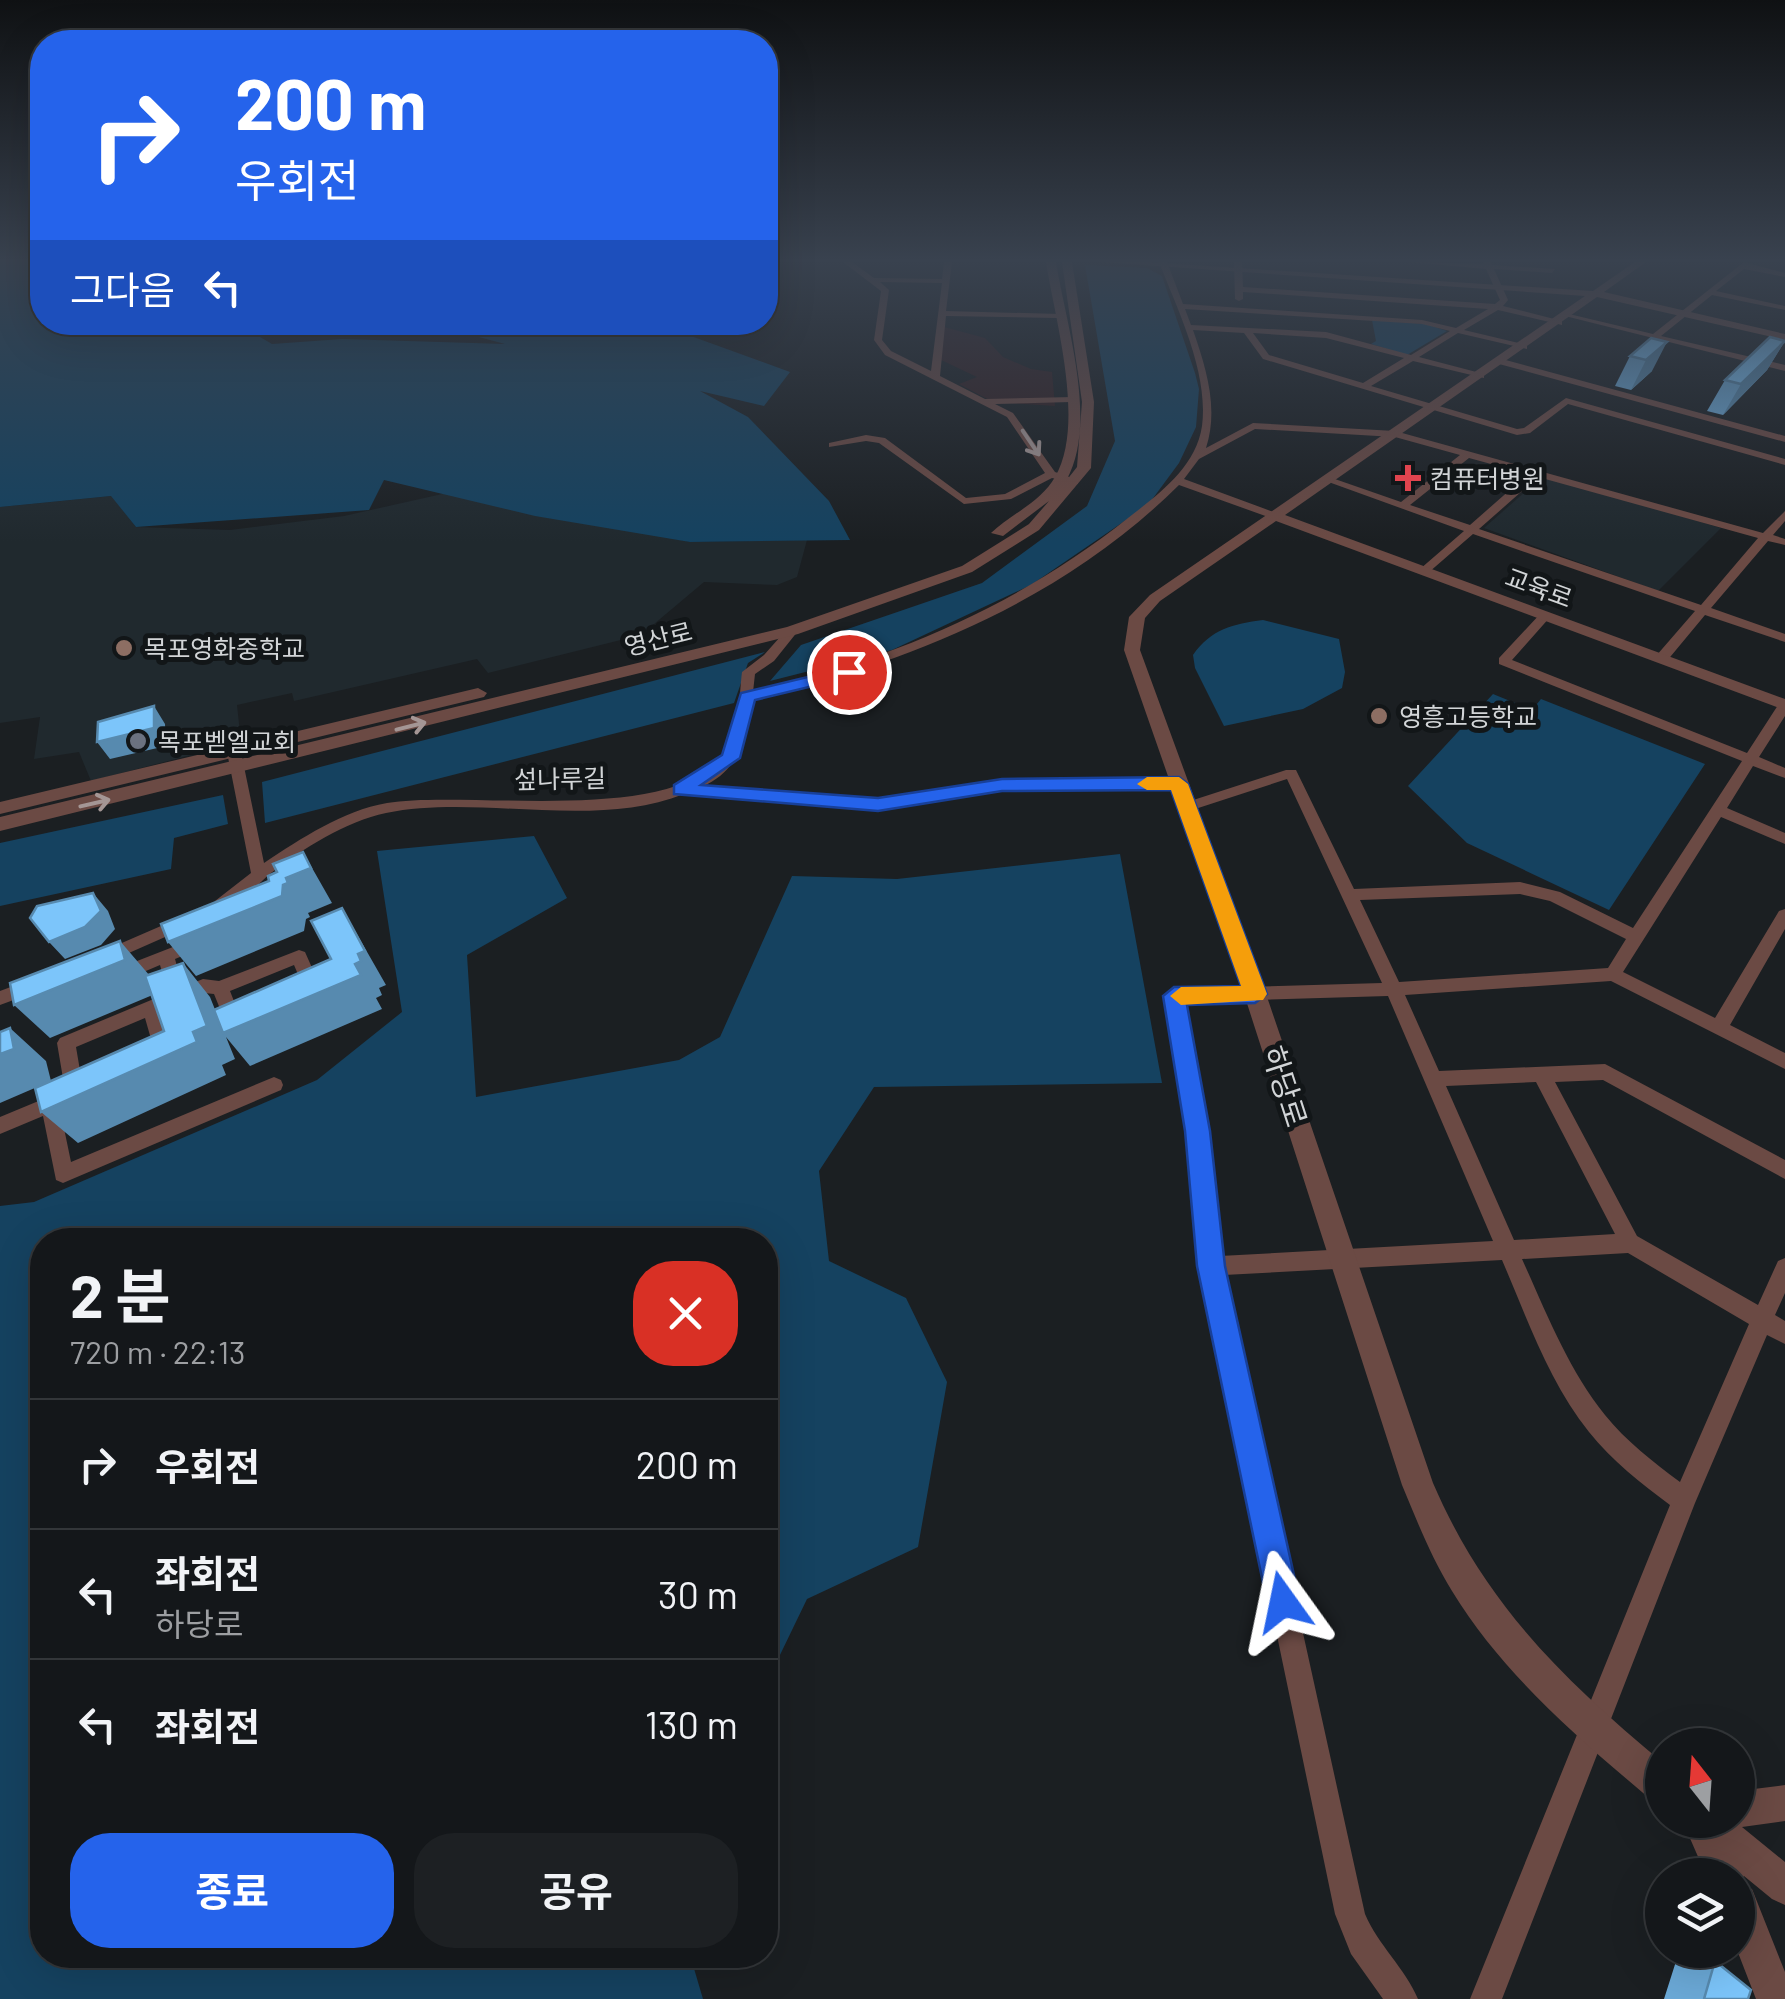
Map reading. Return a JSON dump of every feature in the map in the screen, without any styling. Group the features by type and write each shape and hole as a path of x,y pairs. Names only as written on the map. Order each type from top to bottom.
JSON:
{"street":[{"path":"893,355 987,401 1018,422 1062,479"},
{"path":"935,376 938,355"},
{"path":"1062,479 1071,454 1071,399 1064,355"},
{"name":"영산로","path":"0,824 856,600 952,561 990,540 1088,454 1088,402 1081,355"},
{"path":"747,697 868,666 987,618 1064,574 1179,481 1202,445 1206,405 1197,355"},
{"path":"1265,355 1527,432 1566,401 1785,462"},
{"path":"1404,355 1481,376"},
{"path":"1364,386 1414,355"},
{"name":"하당로","path":"1512,355 1155,598 1137,618 1132,650 1255,994 1418,1485 1456,1572 1508,1645 1645,1771"},
{"path":"1733,355 1785,368"},
{"path":"1502,362 1785,438"},
{"path":"987,401 1071,399"},
{"path":"1192,459 1253,426 1396,434 1785,542"},
{"path":"833,445 866,438 882,440 955,498 974,502 1011,496 1062,479"},
{"path":"1402,506 1469,454"},
{"path":"1424,571 1537,472"},
{"name":"영산로","path":"0,808 236,761 792,631 967,568 1034,526 1062,479"},
{"path":"1328,480 1785,638"},
{"path":"1179,481 1275,516"},
{"path":"1661,659 1785,514"},
{"name":"교육로","path":"1275,516 1785,705"},
{"path":"1545,616 1504,661 1785,773"},
{"name":"섶나루길","path":"85,966 234,900 260,875 332,831 385,808 464,803 596,806 681,790 731,758 753,666 769,658 792,631"},
{"path":"1612,974 1785,705"},
{"path":"236,761 260,875"},
{"path":"681,790 878,804 1002,785 1182,795 1292,772 1352,895 1555,1358 1587,1412 1636,1464 1684,1500"},
{"path":"1717,810 1785,839"},
{"path":"1352,895 1520,888 1554,896 1636,937"},
{"path":"1719,1028 1785,914"},
{"path":"93,985 214,937"},
{"path":"166,956 178,996"},
{"path":"0,1126 75,1094 66,1043 202,986 220,988 299,956 312,988 296,995"},
{"path":"1402,1999 1362,1943 1350,1914 1211,1266 1197,1131 1174,996 1394,989 1612,974 1785,1062"},
{"path":"0,998 43,982 39,1007"},
{"path":"220,988 233,1022 249,1015"},
{"path":"151,1058 166,1052 152,1007"},
{"path":"1434,1079 1605,1072 1785,1170"},
{"path":"1542,1075 1630,1244"},
{"path":"50,1104 63,1174 274,1085"},
{"path":"1211,1266 1630,1244 1773,1327"},
{"path":"1486,1999 1684,1500 1773,1327 1785,1268"},
{"path":"1755,1807 1785,1804"},
{"path":"1725,1838 1785,1886"},
{"path":"1755,1945 1776,1999"}],"shaded area":[{"path":"0,355 744,355 790,372 764,406 700,391 748,417 829,501 850,540 690,542 535,516 384,480 369,510 136,527 111,496 0,507"},
{"path":"941,355 1001,355 1031,369 1052,372 1055,406 993,402 959,384 977,377 941,360"},
{"path":"1100,355 1189,355 1199,389 1196,427 1179,463 1148,505 1031,585 892,650 770,681 801,645 982,583 1087,506 1115,441"},
{"path":"1544,475 1721,528 1658,591 1484,528"},
{"path":"460,490 690,542 807,540 797,577 777,585 704,582 641,635 488,673 477,659 294,701 292,693 237,705 241,742 91,781 79,752 34,759 40,717 0,723 0,507 112,496 136,527 230,530 344,516"},
{"path":"1263,620 1339,639 1345,672 1342,688 1303,709 1224,726 1195,668 1193,655 1207,639 1224,629"},
{"path":"765,652 748,663 734,703 265,823 262,782"},
{"path":"1493,694 1532,710 1541,699 1705,764 1609,910 1467,843 1408,786"},
{"path":"223,795 228,824 174,838 171,869 0,906 0,843"},
{"path":"534,836 567,898 467,955 476,1097 679,1060 720,1037 792,876 897,879 1120,854 1162,1083 874,1087 819,1171 829,1261 906,1298 947,1382 918,1547 807,1599 778,1659 778,1228 30,1228 30,1968 694,1968 703,1999 0,1999 0,1206 34,1202 317,1080 402,1012 377,851"}],"building":[{"path":"1751,355 1770,355 1741,384 1725,380"},
{"path":"154,706 154,728 97,742 98,722"},
{"path":"303,852 311,868 286,878 288,883 283,885 282,896 168,942 161,924 269,881 268,876 277,872 273,864"},
{"path":"93,893 101,911 85,927 49,942 30,918 37,906"},
{"path":"342,908 365,951 358,954 361,961 355,964 361,975 223,1033 214,1010 331,959 311,921"},
{"path":"120,941 125,960 14,1005 10,983"},
{"path":"183,963 207,1026 193,1032 197,1042 41,1112 35,1088 164,1031 145,976"},
{"path":"10,1028 14,1049 0,1054 0,1032"},
{"path":"1713,1968 1724,1968 1751,1990 1748,1999 1704,1999"}],"slow traffic":[{"path":"1147,784 1179,784 1255,994 1181,996"}],"place":[{"name":"컴퓨터병원","path":"1408,478"},
{"name":"목포영화중학교","path":"124,648"},
{"name":"영흥고등학교","path":"1379,716"},
{"name":"목포벧엘교회","path":"138,741"}],"route":[{"path":"849,672 747,697 731,758 681,790 878,804 1002,785 1179,784 1255,994 1174,996 1197,1131 1211,1266 1283,1602"}]}
